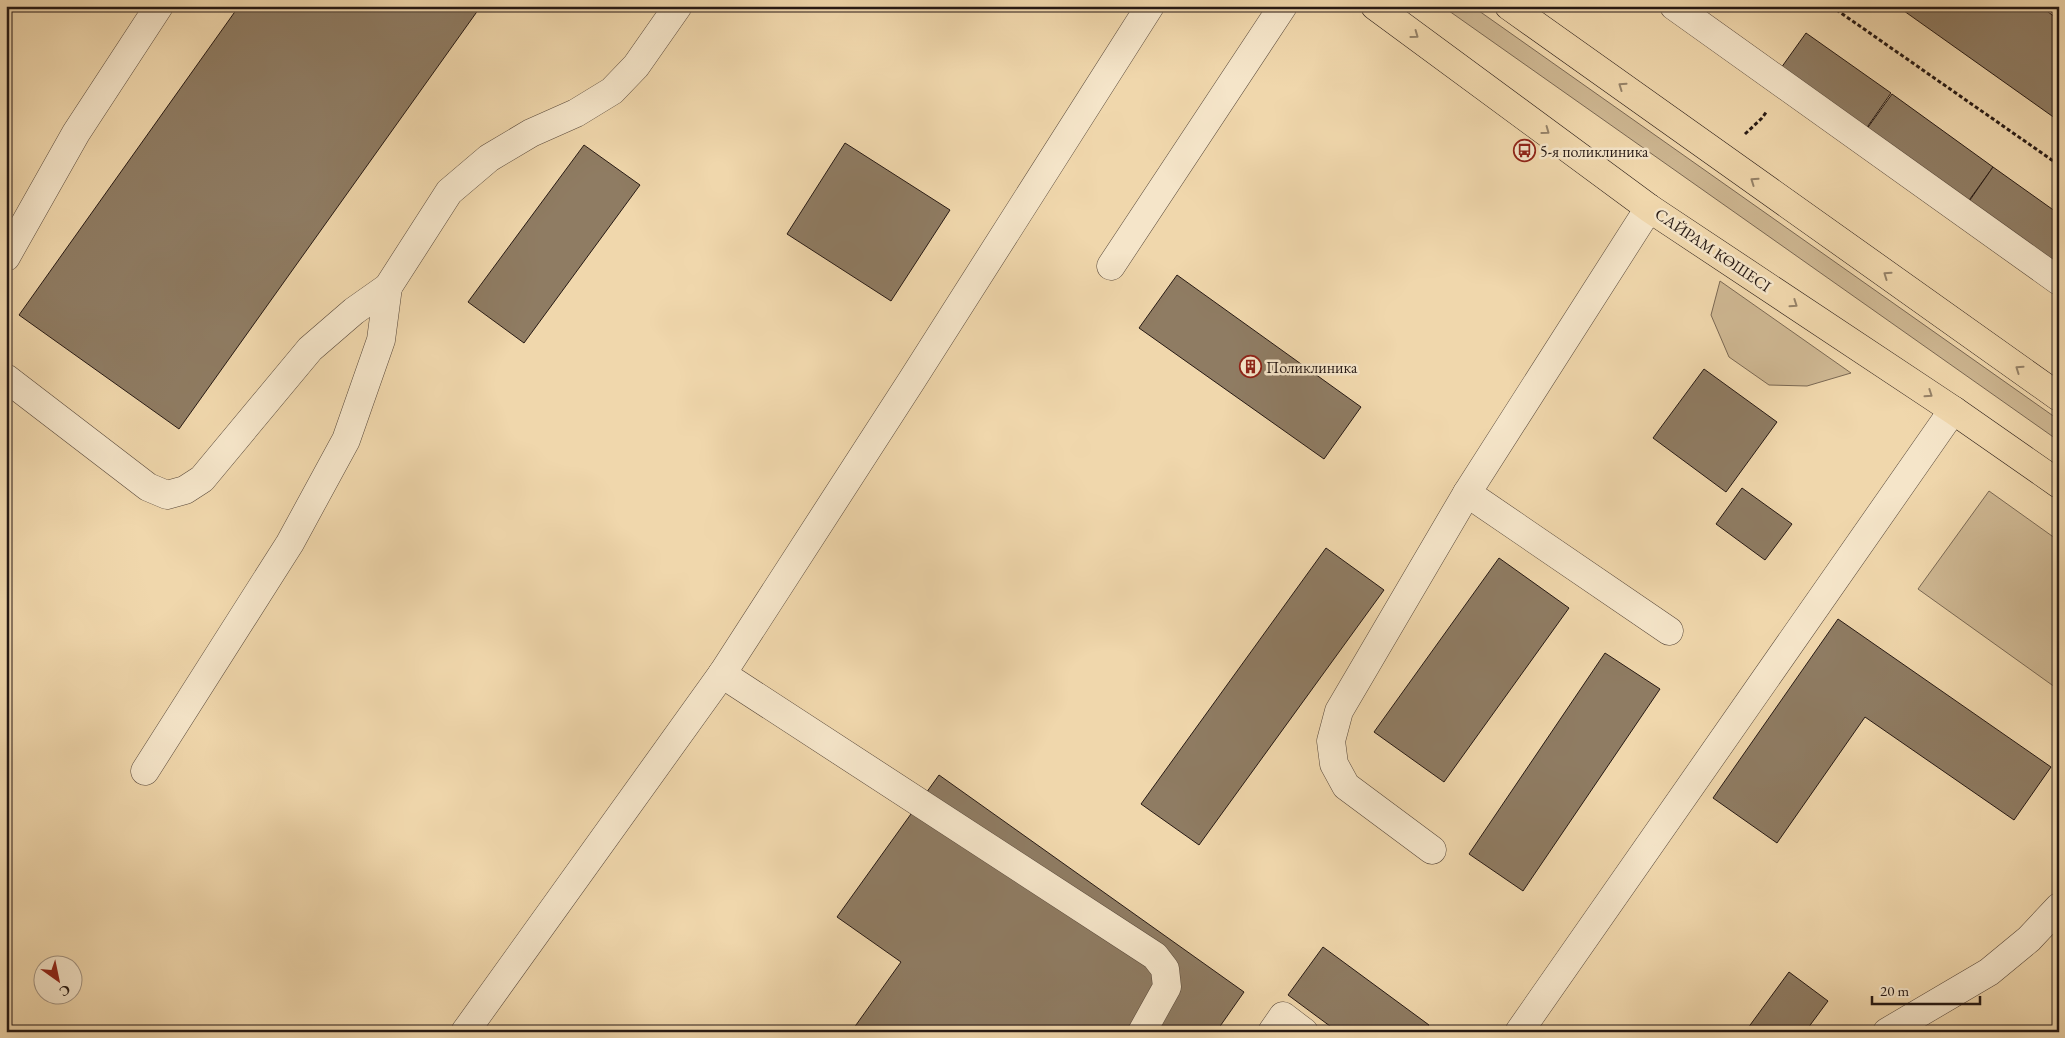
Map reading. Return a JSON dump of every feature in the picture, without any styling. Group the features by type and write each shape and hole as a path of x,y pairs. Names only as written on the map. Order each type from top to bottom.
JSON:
{"main road":[{"name":"САЙРАМ КӨШЕСІ","path":"1376,6 1649,208 1953,410 2059,484"},
{"path":"1509,6 2059,397"}],"street":[{"path":"6,257 76,133 159,6"},
{"path":"6,378 148,487 167,495 185,490 202,479 310,349 354,311 388,287 450,192 489,158 531,133 576,113 612,91 636,66 678,6"},
{"path":"465,1032 722,674 1150,6"},
{"path":"1111,266 1284,6"},
{"path":"1688,10 2059,281"},
{"path":"1432,850 1346,786 1334,764 1331,741 1339,711 1467,493 1649,208"},
{"path":"145,771 290,543 346,440 381,340 388,287"},
{"path":"1519,1032 1953,410"},
{"path":"1467,493 1669,631"},
{"path":"722,674 1155,956 1165,970 1167,987 1142,1032"},
{"path":"1887,1032 1914,1025 1989,972 2029,939 2059,907"},
{"path":"1272,1032 1283,1016 1304,1032"}],"path":[{"path":"1832,6 2059,165"}],"shaded area":[{"path":"1442,6 1472,6 2059,420 2059,441"},
{"path":"1720,281 1851,373 1807,386 1769,385 1729,357 1711,315"},
{"path":"1989,491 2059,541 2059,690 1918,589"}],"building":[{"path":"239,6 481,6 179,429 19,315"},
{"path":"1897,6 2040,6 2059,20 2059,121"},
{"path":"1806,33 1891,93 1861,136 1776,75"},
{"path":"1892,94 1993,167 1962,210 1861,137"},
{"path":"845,143 950,210 891,301 787,234"},
{"path":"584,145 640,185 524,343 468,302"},
{"path":"1993,167 2059,214 2059,279 1963,210"},
{"name":"Поликлиника","path":"1177,275 1361,407 1324,459 1139,328"},
{"path":"1704,369 1777,422 1726,492 1653,438"},
{"path":"1742,488 1792,524 1765,560 1716,524"},
{"path":"1326,548 1384,590 1199,845 1141,804"},
{"path":"1499,558 1569,608 1444,782 1374,732"},
{"path":"1838,619 2051,767 2014,820 1865,717 1777,843 1713,798"},
{"path":"1605,653 1660,689 1523,891 1469,854"},
{"path":"939,775 1244,992 1216,1032 851,1032 901,962 837,917"},
{"path":"1323,947 1429,1025 1424,1032 1338,1032 1288,995"},
{"path":"1789,972 1828,1001 1805,1032 1745,1032"}],"place":[{"name":"5-я поликлиника","path":"1524,151"},
{"name":"Поликлиника","path":"1250,367"}]}
